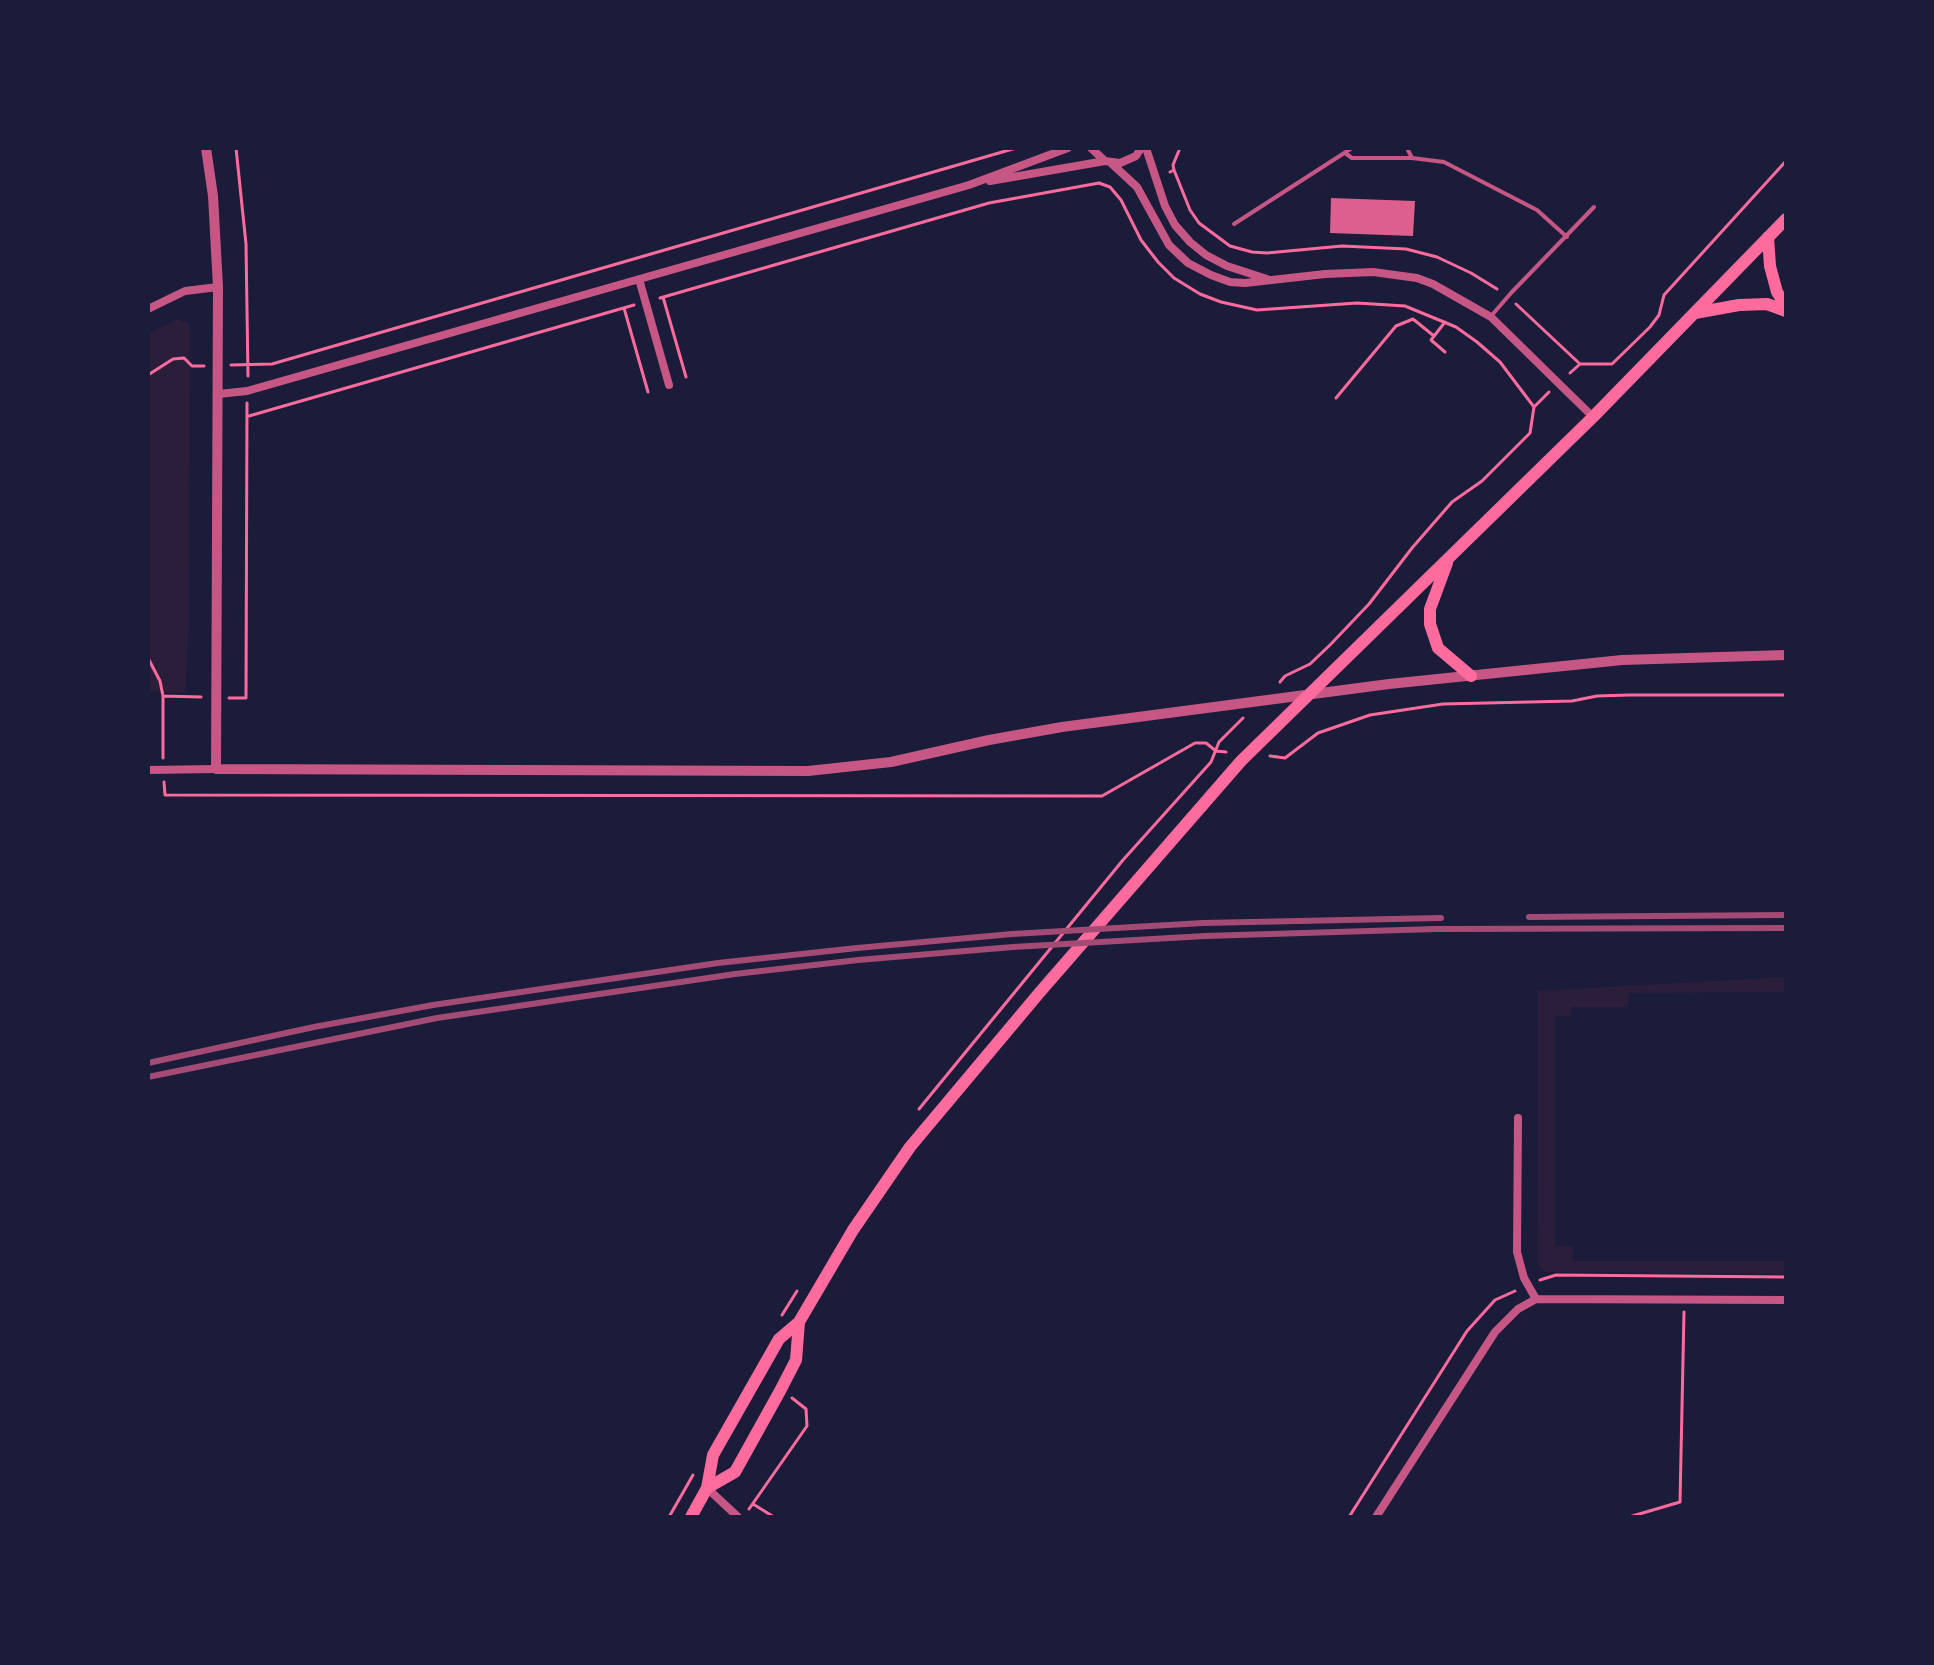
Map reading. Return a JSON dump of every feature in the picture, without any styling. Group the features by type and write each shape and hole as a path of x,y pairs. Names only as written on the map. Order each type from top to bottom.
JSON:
{"main road":[{"path":"691,1517 707,1488 713,1455 779,1339 799,1322 853,1230 910,1147 1040,992 1250,753 1593,417 1786,219"},
{"path":"1768,237 1770,266 1777,292 1786,308"},
{"path":"1695,313 1739,305 1767,304 1786,308"},
{"path":"1450,556 1430,609 1430,624 1438,648 1471,676"},
{"path":"707,1488 735,1472 780,1391 796,1360 799,1322"}],"street":[{"path":"206,148 213,196 218,287 216,769"},
{"path":"219,394 247,391 969,185 1068,148"},
{"path":"1091,148 1137,187 1169,245 1188,263 1230,282 1353,272 1396,274 1433,284 1491,317 1593,417"},
{"path":"969,185 1128,161 1144,148 1165,206 1175,225 1190,242 1227,266 1268,279"},
{"path":"639,279 669,385"},
{"path":"148,309 185,291 218,287"},
{"path":"148,770 808,771 891,762 1076,725 1308,695 1622,660 1786,655"},
{"path":"1518,1118 1517,1252 1536,1299"},
{"path":"1376,1517 1495,1332 1518,1309 1536,1299 1786,1300"},
{"path":"707,1488 741,1517"}],"lane":[{"path":"1234,224 1352,148"},
{"path":"1407,148 1412,158"},
{"path":"1345,153 1352,158 1412,158 1444,162 1537,210 1567,237"},
{"path":"1491,317 1594,207"}],"path":[{"path":"163,696 246,698 246,244 236,148"},
{"path":"148,375 173,359 184,358 192,366 272,364 1016,148"},
{"path":"1180,148 1174,170 1194,217 1215,237 1230,246 1267,253 1342,246 1406,249 1437,257 1471,273 1507,297 1580,364"},
{"path":"1009,996 1123,860 1211,762 1219,742 1285,676 1310,664 1369,604 1444,510 1482,481 1530,433 1534,407 1559,382 1580,364 1612,364 1650,327 1659,315 1664,295 1786,161"},
{"path":"1155,178 1174,170"},
{"path":"247,416 989,203 1099,183 1110,187 1119,197 1141,240 1158,262 1174,278 1200,294 1257,310 1379,303 1405,306 1445,322 1477,342 1500,362 1534,407"},
{"path":"1119,197 1137,187"},
{"path":"663,297 686,377"},
{"path":"624,308 648,392"},
{"path":"1336,398 1396,326 1413,319 1434,336"},
{"path":"1445,322 1431,340 1445,352"},
{"path":"148,658 160,681 163,696 165,795 1102,796 1195,743 1206,743 1216,751 1285,758 1318,733 1338,725 1370,715 1443,704 1572,701 1629,695 1786,695"},
{"path":"1349,1517 1467,1331 1495,1300 1547,1276 1556,1275 1786,1277"},
{"path":"1629,1517 1680,1502 1684,1300"},
{"path":"741,1517 807,1426 806,1409 780,1391"},
{"path":"753,1504 774,1517"}],"shaded area":[{"path":"177,319 190,324 189,626 185,693 148,691 148,334"},
{"path":"1786,977 1786,992 1629,993 1628,1007 1571,1007 1571,1016 1555,1016 1555,1246 1573,1246 1573,1261 1786,1261 1786,1274 1546,1272 1537,1264 1538,991"}],"building":[{"path":"1331,198 1415,201 1413,236 1330,233"}],"railway":[{"path":"1529,917 1786,915"},
{"path":"148,1063 433,1005 718,963 1012,934 1203,923 1441,918"},
{"path":"148,1077 437,1018 735,974 858,960 1205,936 1435,929 1786,928"}]}
